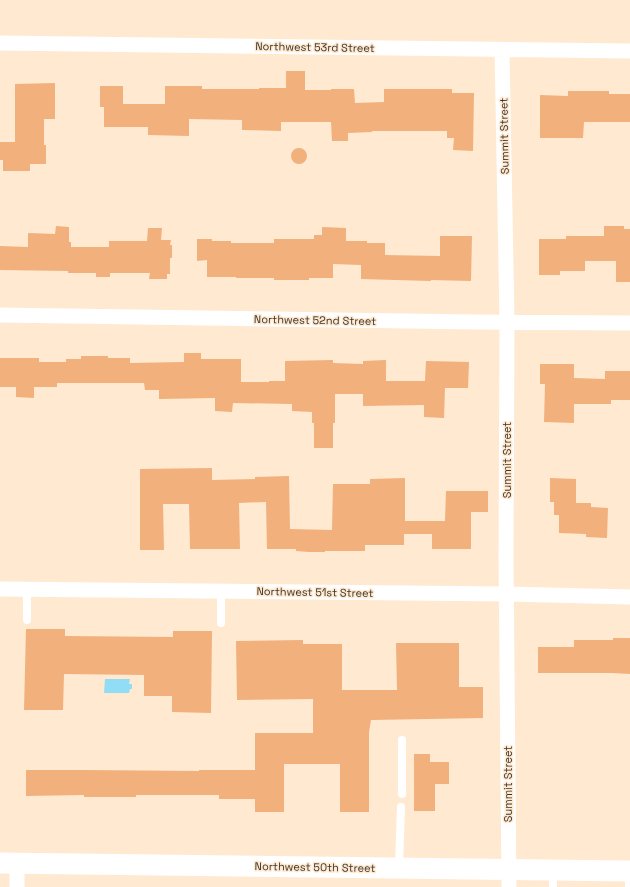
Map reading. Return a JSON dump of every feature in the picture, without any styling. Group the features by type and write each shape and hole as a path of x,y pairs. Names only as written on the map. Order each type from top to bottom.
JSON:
{"main road":[{"name":"Northwest 50th Street","path":"8,863 399,868 509,878 553,879 630,876"}],"street":[{"name":"Northwest 53rd Street","path":"0,43 630,51"},
{"name":"Summit Street","path":"502,50 507,322 506,594 509,878"},
{"name":"Northwest 52nd Street","path":"0,315 630,323"},
{"name":"Northwest 51st Street","path":"0,589 506,594 630,597"},
{"path":"8,863 18,887"}],"lane":[{"path":"27,590 27,620"},
{"path":"221,592 221,623"},
{"path":"402,740 402,794"},
{"path":"399,868 401,807"}],"water":[{"path":"105,679 130,679 129,684 132,684 132,689 130,689 129,693 104,693"}],"building":[{"path":"286,71 305,71 305,90 354,89 355,103 384,102 384,89 452,89 452,93 474,93 473,151 453,150 454,138 447,138 447,131 372,131 348,133 348,141 332,141 331,122 281,122 281,131 242,130 242,120 189,119 189,136 148,135 148,127 104,127 104,107 100,107 100,86 123,86 123,104 165,104 165,86 202,86 202,89 286,88"},
{"path":"55,83 55,119 44,119 46,164 30,164 30,171 3,171 3,160 0,160 0,142 15,142 15,84"},
{"path":"568,91 609,91 609,94 630,94 630,122 584,122 583,138 540,138 540,95 568,96"},
{"path":"296,148 302,148 307,153 305,162 302,164 296,164 291,159 291,153"},
{"path":"56,226 69,227 69,242 71,242 71,247 109,247 109,241 147,241 148,228 162,228 161,240 171,240 170,245 172,245 170,274 167,274 167,279 149,279 150,273 110,273 110,277 96,277 96,273 0,270 0,246 28,247 28,233 55,234"},
{"path":"604,226 624,226 624,229 630,229 630,282 616,282 616,261 585,261 585,271 560,271 560,275 539,275 539,239 566,239 566,236 604,236"},
{"path":"322,227 346,228 346,241 385,243 385,255 440,256 440,236 472,236 471,281 361,279 361,265 333,264 333,278 274,280 274,278 207,277 207,260 197,261 197,239 231,241 231,243 274,243 274,239 314,239 314,235 322,235"},
{"path":"184,353 201,353 201,359 241,359 241,382 285,381 285,361 333,360 333,363 363,364 363,361 386,360 386,381 425,381 426,361 469,362 468,388 445,388 444,418 424,417 424,405 363,406 363,394 335,394 333,448 314,448 314,423 312,423 312,412 292,411 292,404 233,403 232,412 215,411 215,398 159,399 159,390 145,390 144,383 57,383 57,387 34,387 34,398 16,397 16,387 0,387 0,358 39,358 39,362 66,362 66,359 81,359 81,356 108,356 108,358 130,358 130,363 184,362"},
{"path":"540,364 574,364 574,378 605,379 605,371 630,371 630,400 611,400 611,404 574,404 574,423 544,422 545,384 540,384"},
{"path":"212,468 212,480 255,479 255,477 289,476 290,529 332,530 333,484 370,484 370,479 405,478 405,521 445,521 446,491 488,491 488,512 471,512 471,549 432,549 432,534 404,534 404,545 365,545 365,551 309,552 296,551 296,549 267,549 266,502 239,503 240,549 190,549 189,504 163,504 164,550 140,550 140,469"},
{"path":"550,478 576,479 576,503 591,503 591,507 608,508 607,538 586,537 586,534 559,533 559,515 554,515 554,502 550,502"},
{"path":"26,629 65,629 65,636 173,637 173,631 212,631 211,713 172,712 172,696 144,696 144,675 64,674 63,710 24,710"},
{"path":"613,638 630,638 630,674 538,673 538,647 574,647 574,640 613,640"},
{"path":"303,640 303,644 342,644 342,690 397,690 396,643 459,643 459,687 483,687 483,718 371,720 369,732 369,812 340,812 340,764 284,764 284,812 255,812 255,799 219,799 219,795 136,795 136,797 84,797 84,795 26,796 26,770 255,770 255,733 313,733 313,699 237,700 236,641"},
{"path":"414,754 430,754 430,762 449,762 449,784 435,784 435,811 414,811"}]}
